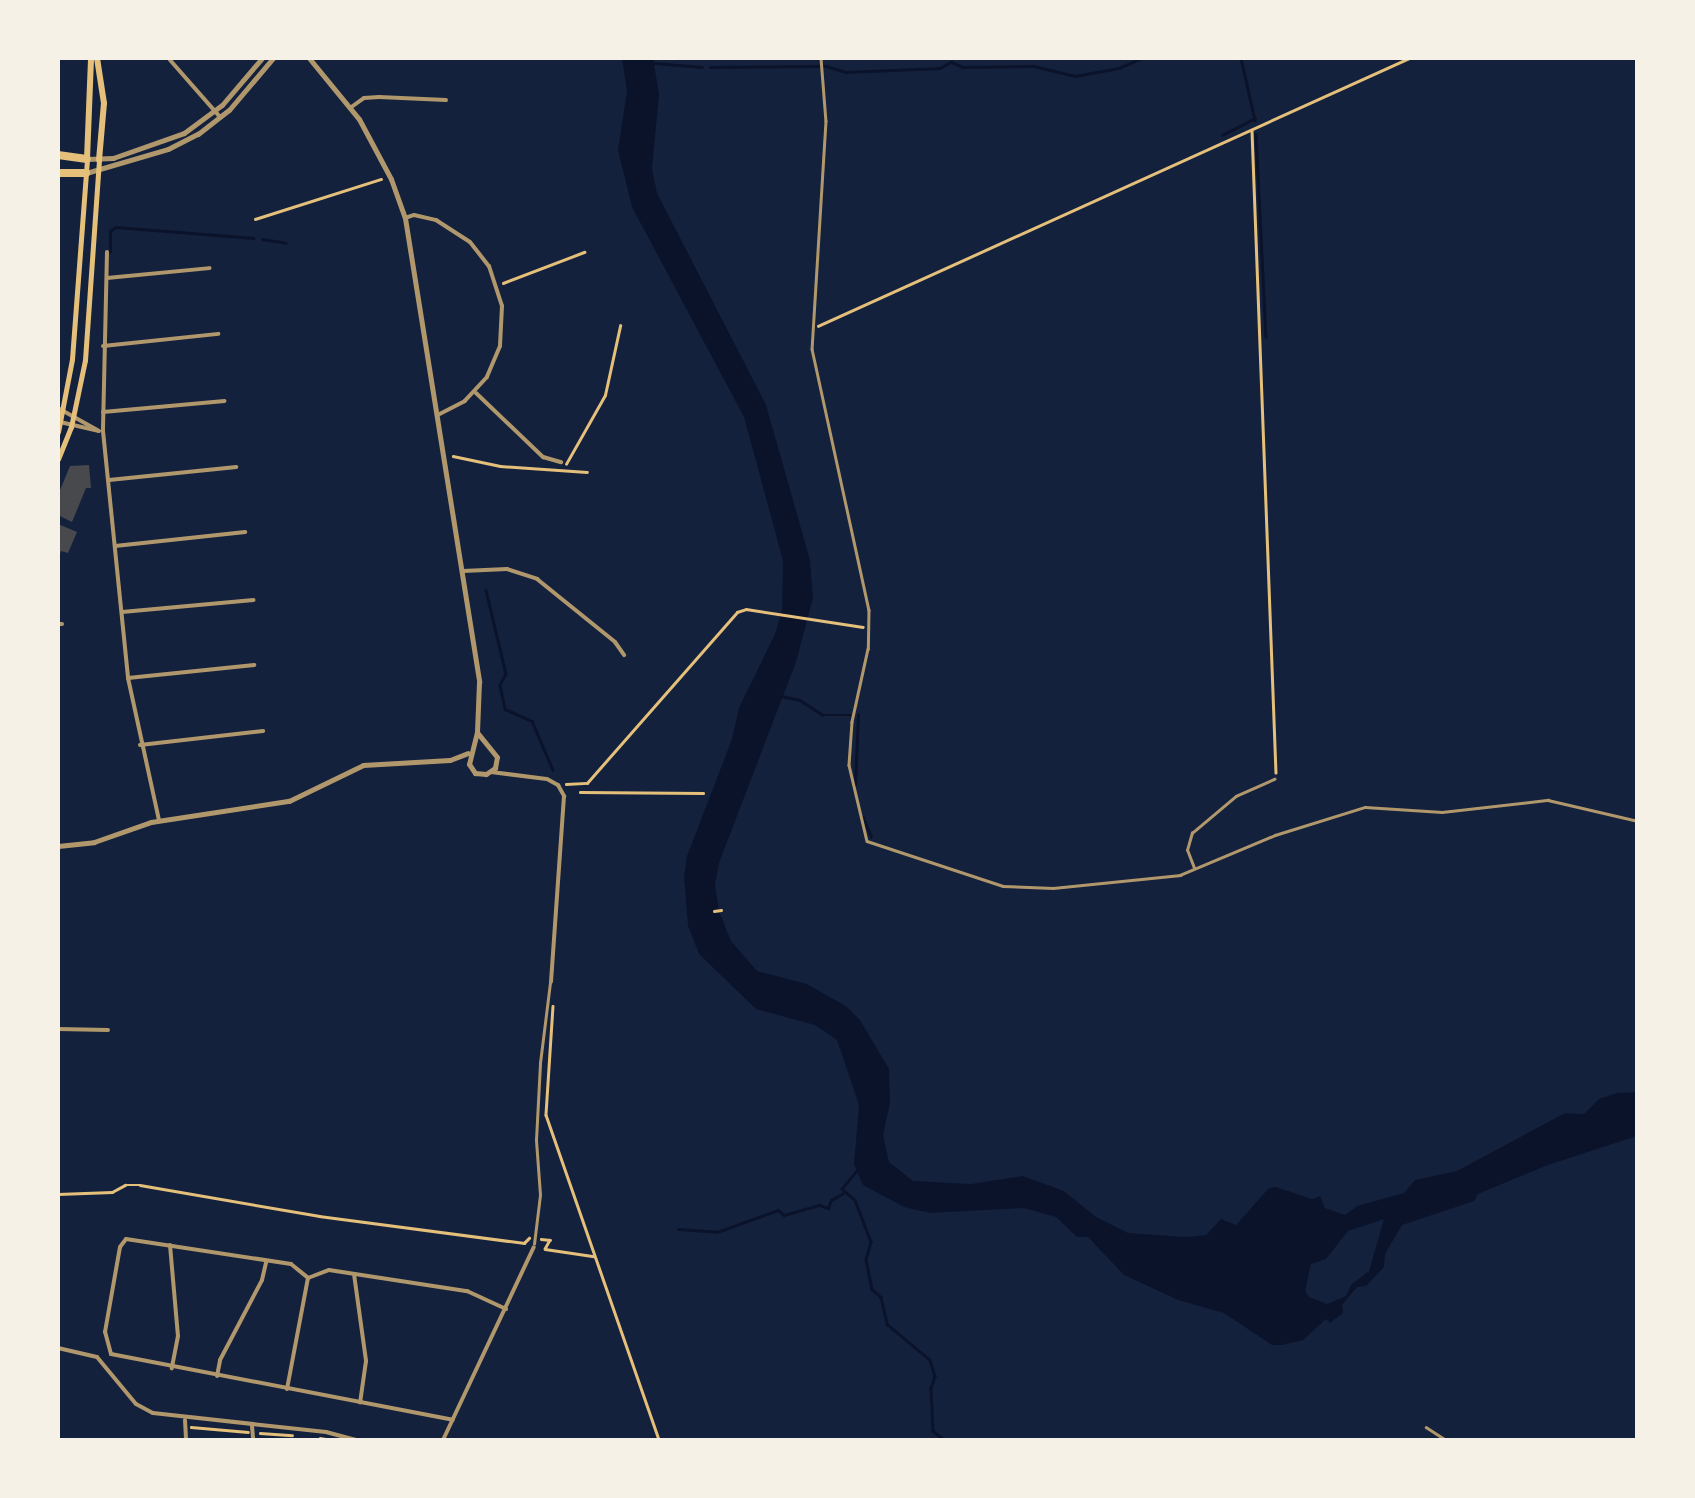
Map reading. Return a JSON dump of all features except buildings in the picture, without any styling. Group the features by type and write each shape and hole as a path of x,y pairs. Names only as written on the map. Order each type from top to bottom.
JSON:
{"highway":[{"path":"58,156 87,159"},
{"path":"58,173 86,173"}],"main road":[{"path":"58,432 72,359 94,58"},
{"path":"58,459 71,428 85,360 104,103 94,58"}],"street":[{"path":"87,159 100,160 164,142 215,111 262,58"},
{"path":"86,173 168,149 221,118 273,58"},
{"path":"309,58 350,108 391,180 406,218 478,682 477,732 471,769"},
{"path":"170,60 221,118"},
{"path":"350,108 364,98 446,100"},
{"path":"406,218 425,216 454,228 478,250 497,285 503,315 500,346 476,393 438,414"},
{"path":"107,252 101,431 128,678 140,745 160,820"},
{"path":"106,278 210,268"},
{"path":"103,346 218,334"},
{"path":"476,393 544,457 561,462"},
{"path":"104,412 225,401"},
{"path":"61,409 101,431"},
{"path":"59,422 71,428 101,431"},
{"path":"109,480 236,466"},
{"path":"115,546 245,532"},
{"path":"463,571 507,569 536,580 616,642 624,655"},
{"path":"122,612 252,600"},
{"path":"128,678 254,665"},
{"path":"140,745 264,732"},
{"path":"477,732 510,774"},
{"path":"58,846 94,842 160,820 289,800 363,766 450,760 486,746"},
{"path":"450,760 481,774 547,779 561,788 550,982"},
{"path":"491,772 498,760"},
{"path":"58,1028 108,1030"},
{"path":"111,1354 106,1332 122,1241 294,1265 308,1278"},
{"path":"170,1246 178,1336 172,1368"},
{"path":"443,1440 534,1247"},
{"path":"217,1376 220,1360 262,1280 266,1260"},
{"path":"308,1278 326,1270 467,1291 506,1310"},
{"path":"354,1274 366,1362 360,1403"},
{"path":"287,1390 308,1278"},
{"path":"58,1348 91,1354 102,1361 136,1404 152,1413 185,1420 314,1431 356,1440"},
{"path":"102,1361 111,1354"},
{"path":"111,1354 453,1420"},
{"path":"185,1420 186,1440"},
{"path":"252,1426 253,1438"}],"lane":[{"path":"821,58 826,121 812,328 820,390 862,567 870,628 852,722 851,784 867,842 1018,888 1156,880 1194,870 1275,835 1366,807 1442,812 1548,800 1638,821"},
{"path":"1194,870 1187,846 1192,833 1236,796 1274,779"},
{"path":"534,1247 540,1195 536,1140 540,1063 550,982"},
{"path":"1426,1428 1446,1440"}],"path":[{"path":"863,58 975,58"},
{"path":"812,328 1410,58"},
{"path":"1252,128 1274,779"},
{"path":"255,219 381,180"},
{"path":"497,285 584,252"},
{"path":"561,462 565,465 596,417 614,366 620,326"},
{"path":"454,456 500,466 587,472"},
{"path":"561,788 587,783 736,612 870,628"},
{"path":"580,792 702,793"},
{"path":"714,911 720,910"},
{"path":"554,1001 546,1115 659,1440"},
{"path":"58,1194 112,1192 125,1185 140,1185 524,1243"},
{"path":"550,1240 545,1249 595,1256"}],"water":[{"path":"622,58 653,58 659,94 652,169 657,193 766,405 810,560 813,598 796,662 719,863 715,885 719,911 731,941 757,971 807,984 846,1006 860,1020 889,1069 890,1103 883,1135 889,1162 913,1181 971,1184 1023,1176 1064,1191 1096,1217 1128,1233 1186,1237 1206,1235 1221,1219 1236,1225 1269,1188 1276,1187 1312,1199 1320,1196 1325,1208 1345,1215 1357,1206 1404,1193 1415,1180 1457,1171 1565,1113 1584,1114 1599,1099 1617,1093 1637,1092 1637,1136 1548,1165 1478,1194 1474,1201 1402,1225 1385,1254 1384,1267 1366,1286 1357,1287 1342,1305 1343,1313 1330,1323 1326,1319 1303,1340 1282,1345 1272,1345 1224,1313 1178,1300 1124,1275 1088,1237 1077,1237 1056,1217 1024,1208 930,1213 904,1207 863,1185 854,1164 859,1105 837,1040 815,1025 756,1009 699,954 688,926 684,877 687,856 732,739 739,708 775,634 782,610 783,561 744,417 632,207 618,150 627,91","holes":["1384,1219 1369,1271 1351,1285 1346,1296 1327,1304 1309,1297 1305,1291 1311,1264 1326,1259 1348,1231"]}],"waterway":[{"path":"710,67 826,66 846,72 940,68 951,62 963,67 1034,66 1075,76 1119,68 1141,58"},
{"path":"1241,58 1255,120"},
{"path":"654,63 702,67"},
{"path":"1222,135 1255,118"},
{"path":"1256,134 1266,337"},
{"path":"110,252 110,231 116,227 254,238"},
{"path":"262,239 286,243"},
{"path":"486,590 506,674 500,685 505,709 532,721 553,770"},
{"path":"781,696 800,700 823,715 851,715"},
{"path":"855,785 858,715"},
{"path":"863,817 871,836"},
{"path":"857,1171 842,1189 855,1200 871,1242 866,1259 872,1289 881,1297 887,1324 930,1360 935,1376 931,1388 933,1431 945,1440"},
{"path":"678,1229 717,1232 778,1210 784,1215 820,1205 828,1208 831,1200 842,1194"}]}
